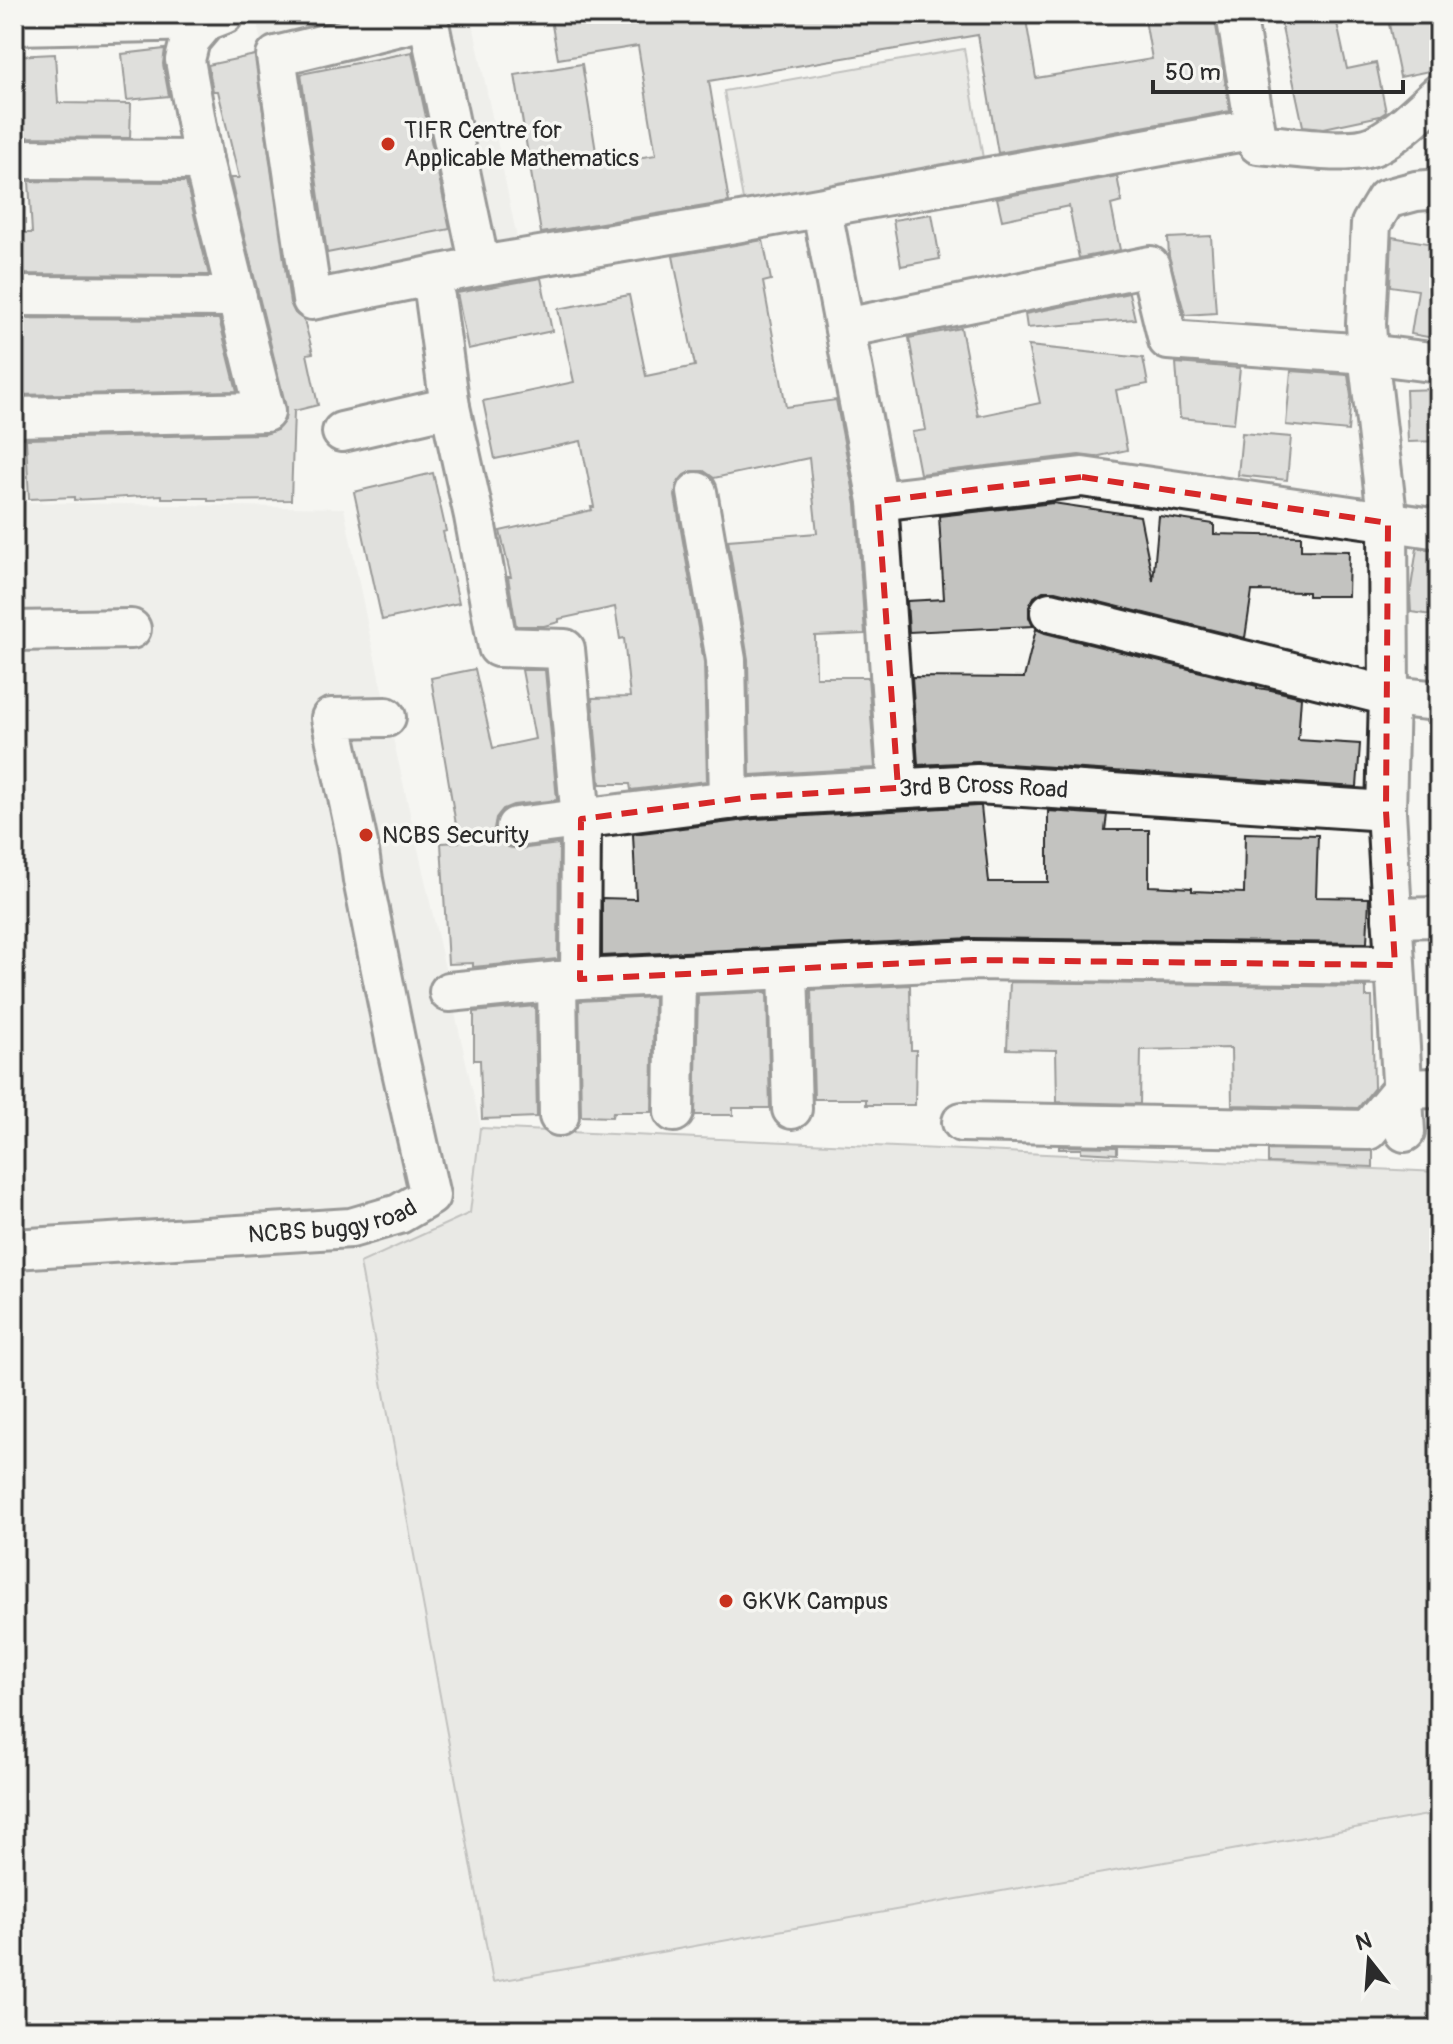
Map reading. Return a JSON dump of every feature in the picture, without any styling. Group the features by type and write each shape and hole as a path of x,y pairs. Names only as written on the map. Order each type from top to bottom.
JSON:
{"street":[{"path":"1236,14 1258,144 1349,151 1373,146 1403,126 1439,94"},
{"path":"14,25 215,17"},
{"path":"14,417 265,412 203,160 185,60 190,40 215,17"},
{"path":"480,266 433,17 377,22 276,56 312,300 480,266 1255,129"},
{"path":"14,159 203,160"},
{"path":"1405,1132 1421,1088 1395,965 1386,811 1388,523 1366,324 1371,224 1386,199 1439,189"},
{"path":"824,221 878,501 898,788"},
{"path":"845,328 1150,266 1168,340 1368,354 1439,363"},
{"path":"14,296 237,297"},
{"path":"435,297 450,407 498,647 565,649 581,819 559,1116"},
{"path":"342,432 450,407"},
{"path":"878,501 1082,477 1439,529"},
{"path":"697,492 726,660 729,800"},
{"path":"1050,612 1389,696 1439,701"},
{"path":"14,631 131,629"},
{"name":"NCBS buggy road","path":"14,1249 351,1228 399,1214 430,1196 397,1049 331,718 386,717"},
{"name":"3rd B Cross Road","path":"516,827 753,797 977,784 1386,811"},
{"path":"1392,918 1439,917"},
{"path":"449,992 568,980 973,960 1395,965"},
{"path":"788,969 792,1109"},
{"path":"674,1112 676,974"},
{"path":"962,1122 1368,1130 1421,1088"}],"highlighted area":[{"path":"1082,477 1388,523 1386,811 1395,965 973,960 580,979 581,819 753,797 898,788 878,501"}],"shaded area":[{"name":"TIFR Centre for Applicable Mathematics","path":"293,14 471,14 523,267 309,314 257,21"},
{"path":"964,49 984,164 744,206 724,91"},
{"name":"GKVK Campus","path":"14,502 344,508 481,1128 1439,1172 1439,2030 14,2030"},
{"path":"480,1128 1439,1172 1439,1813 493,1982 360,1263 470,1213"}],"building":[{"path":"550,14 1025,14 1036,78 1152,59 1144,14 1214,14 1230,111 998,153 978,35 709,81 729,202 541,233 515,75 582,64 598,164 656,155 638,46 558,59"},
{"path":"1279,14 1335,14 1347,69 1376,63 1386,112 1324,128 1303,126"},
{"path":"1439,14 1439,69 1400,77 1389,24"},
{"path":"165,49 163,64 169,96 127,100 122,54"},
{"path":"412,52 450,229 327,253 301,74"},
{"path":"55,54 58,103 131,104 130,138 14,137 14,56"},
{"path":"255,55 290,303 295,313 304,320 313,353 307,354 318,405 294,411 291,500 208,501 208,498 162,498 162,495 29,499 26,439 265,434 277,430 285,420 286,407 230,178 239,178 218,91 213,91 208,65"},
{"path":"1117,176 1122,202 1111,205 1120,250 1079,258 1069,206 1002,220 997,198"},
{"path":"29,181 186,182 209,275 14,274 14,233 32,233"},
{"path":"932,214 940,259 901,266 893,220"},
{"path":"1211,236 1216,313 1185,315 1169,257 1168,238"},
{"path":"1392,237 1439,245 1439,339 1411,334 1418,290 1390,286"},
{"path":"763,240 771,280 763,282 786,407 836,400 856,504 865,634 815,636 816,677 868,677 875,768 750,775 748,659 728,540 817,533 809,458 714,478 704,471 692,471 677,484 675,496 704,662 707,781 631,790 630,784 600,784 592,698 630,697 624,638 620,639 615,607 559,619 559,622 544,626 516,626 508,577 511,577 500,531 592,510 591,507 594,507 581,441 495,459 483,401 574,382 558,309 629,295 646,376 695,366 673,256"},
{"path":"541,278 552,331 468,349 457,293"},
{"path":"1129,293 1135,319 1027,328 1025,314"},
{"path":"14,318 219,319 237,391 14,395"},
{"path":"961,328 978,416 1040,403 1028,346 1143,358 1148,384 1116,390 1127,450 1095,457 1079,455 920,474 912,432 926,430 909,338"},
{"path":"1176,363 1240,368 1234,423 1180,418"},
{"path":"1291,371 1348,375 1351,396 1348,431 1286,425"},
{"path":"1439,389 1439,441 1408,442 1406,390"},
{"path":"1242,433 1291,437 1287,480 1238,475"},
{"path":"433,473 459,603 382,620 354,492"},
{"path":"1053,503 1140,516 1153,581 1159,516 1214,524 1214,534 1301,536 1301,550 1349,551 1348,596 1252,591 1245,638 1055,591 1043,591 1034,597 1029,607 1033,626 909,632 907,601 944,599 939,516"},
{"path":"1417,548 1439,550 1439,616 1411,612 1410,594"},
{"path":"1036,629 1301,697 1298,740 1360,744 1357,787 978,762 918,765 912,677 1024,678"},
{"path":"475,669 493,748 535,739 522,670 545,670 557,800 503,809 496,818 494,829 499,841 508,847 519,849 559,844 558,959 473,967 473,963 448,964 441,843 459,842 431,678"},
{"path":"981,806 989,882 1048,882 1048,811 1107,815 1105,830 1149,830 1149,886 1192,888 1192,891 1244,893 1245,833 1318,835 1316,897 1369,898 1367,943 972,938 602,956 602,898 636,899 633,834 755,819"},
{"path":"1010,982 1366,987 1366,997 1372,997 1374,1088 1358,1108 1232,1105 1231,1048 1141,1050 1140,1104 1057,1102 1056,1050 1007,1049"},
{"path":"910,985 911,1050 916,1050 915,1105 866,1105 866,1099 814,1099 811,990"},
{"path":"767,992 770,1108 733,1108 733,1115 695,1115 698,995"},
{"path":"654,997 652,1112 613,1112 612,1117 581,1116 579,1001"},
{"path":"535,1006 537,1117 482,1119 480,1060 474,1060 474,1012"},
{"path":"1059,1146 1117,1147 1117,1154 1059,1149"},
{"path":"1268,1150 1373,1151 1373,1167 1268,1163"}],"place":[{"name":"TIFR Centre for Applicable Mathematics","path":"388,144"},
{"name":"NCBS Security","path":"366,835"},
{"name":"GKVK Campus","path":"726,1601"}]}
